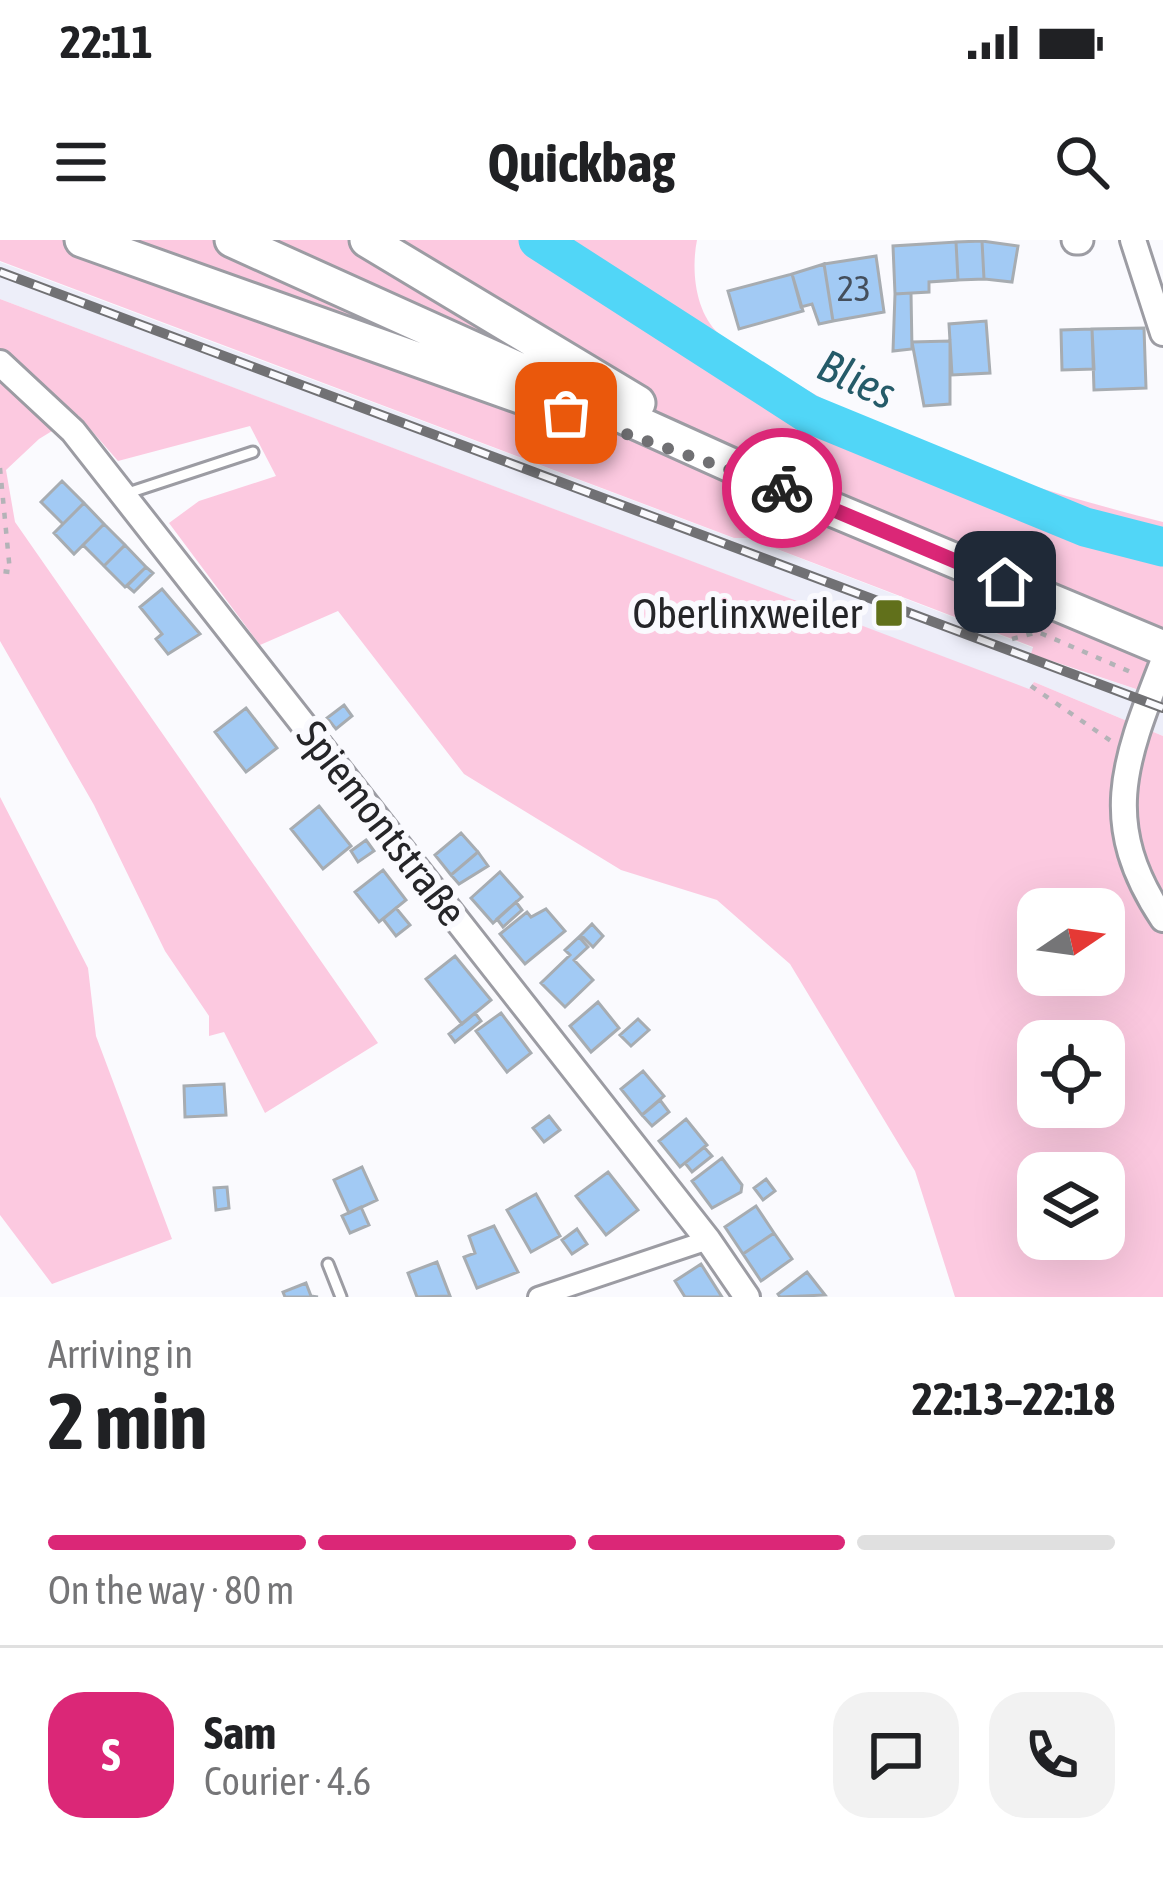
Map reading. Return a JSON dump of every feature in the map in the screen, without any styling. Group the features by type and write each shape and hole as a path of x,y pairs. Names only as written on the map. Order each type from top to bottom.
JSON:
{"highway":[{"path":"82,240 784,489"},
{"path":"232,240 784,489 1150,643"},
{"path":"367,240 784,489"}],"street":[{"path":"1133,240 1163,333"},
{"name":"Spiemontstraße","path":"0,363 73,431 708,1240 747,1297"},
{"path":"1159,672 1131,754 1122,818 1125,850 1163,919"},
{"path":"538,1297 708,1240"}],"lane":[{"path":"123,495 253,452"},
{"path":"328,1264 341,1297"}],"path":[{"path":"0,468 10,572 0,572"},
{"path":"1012,639 1038,632 1159,672"},
{"path":"1031,686 1131,754"}],"shaded area":[{"path":"0,240 697,240 695,277 711,325 741,350 810,392 957,460 1163,522 1163,698 1031,654 1033,647 748,538 734,538 0,261"},
{"path":"0,262 733,538 748,538 1033,648 1032,655 1163,698 1163,736 1034,682 1030,690 0,299"},
{"path":"0,299 1029,689 1034,682 1163,736 1163,1297 955,1297 915,1171 790,964 717,900 621,870 464,774 338,611 260,645 169,523 199,501 276,476 250,426 118,461 78,415 39,439 6,470 15,522 378,1043 265,1113 224,1032 209,1036 209,1016 165,951 94,805 0,641"},
{"path":"0,797 88,968 96,1036 172,1239 52,1284 0,1215"}],"building":[{"path":"982,241 1018,246 1012,282 984,279"},
{"path":"982,241 984,279 958,280 956,242"},
{"path":"956,242 958,280 929,282 929,292 895,294 893,246"},
{"path":"876,256 884,312 833,321 824,264"},
{"path":"824,264 833,321 819,324 812,304 801,307 792,274"},
{"path":"792,274 803,311 739,329 728,291"},
{"path":"911,293 912,349 893,351 895,294"},
{"path":"986,321 990,373 952,375 949,324"},
{"path":"1144,328 1146,388 1094,390 1092,329"},
{"path":"1092,329 1094,369 1062,370 1061,330"},
{"path":"950,341 950,404 924,406 912,342"},
{"path":"62,481 84,503 63,524 41,502"},
{"path":"84,503 104,524 74,554 54,533"},
{"path":"104,524 125,545 104,566 83,545"},
{"path":"125,545 146,567 125,587 104,566"},
{"path":"146,567 153,573 134,592 127,586"},
{"path":"162,589 200,634 168,654 156,639 162,634 140,607"},
{"path":"344,705 352,716 336,729 327,718"},
{"path":"246,708 277,748 246,772 215,732"},
{"path":"319,806 351,846 323,869 291,829"},
{"path":"461,833 478,852 451,875 435,855"},
{"path":"366,840 374,851 358,862 351,851"},
{"path":"478,852 488,866 459,884 451,875"},
{"path":"383,870 406,900 379,922 355,892"},
{"path":"500,872 522,897 493,923 471,898"},
{"path":"516,902 522,910 503,927 497,919"},
{"path":"396,908 410,925 396,936 383,919"},
{"path":"546,909 565,931 525,964 500,934 527,912 531,917"},
{"path":"592,924 603,936 593,947 581,935"},
{"path":"579,937 588,947 574,960 593,980 565,1007 541,983 570,955 565,950"},
{"path":"455,956 491,1000 462,1024 426,979"},
{"path":"598,1002 619,1028 591,1052 570,1026"},
{"path":"475,1013 481,1021 455,1042 449,1034"},
{"path":"501,1013 531,1053 507,1072 476,1031"},
{"path":"638,1019 649,1030 631,1046 620,1035"},
{"path":"643,1071 664,1096 642,1115 621,1089"},
{"path":"224,1084 226,1115 185,1117 184,1086"},
{"path":"660,1100 669,1112 652,1126 642,1115"},
{"path":"549,1116 560,1130 544,1142 533,1128"},
{"path":"686,1119 707,1145 680,1167 659,1141"},
{"path":"704,1147 712,1156 692,1172 685,1163"},
{"path":"722,1158 742,1185 741,1192 712,1208 692,1181"},
{"path":"362,1167 377,1200 349,1213 334,1180"},
{"path":"608,1172 638,1210 606,1235 576,1196"},
{"path":"766,1179 775,1191 763,1200 754,1188"},
{"path":"227,1187 229,1208 216,1210 214,1188"},
{"path":"536,1194 560,1236 531,1252 507,1210"},
{"path":"756,1206 774,1233 743,1254 725,1227"},
{"path":"361,1207 369,1225 350,1233 342,1216"},
{"path":"494,1226 518,1272 477,1288 464,1257 475,1253 469,1236"},
{"path":"577,1229 587,1244 572,1254 562,1240"},
{"path":"774,1233 792,1259 761,1281 743,1254"},
{"path":"437,1262 450,1296 417,1297 408,1273"},
{"path":"701,1264 722,1297 685,1297 675,1281"},
{"path":"807,1272 825,1295 780,1297 778,1294"},
{"path":"306,1283 311,1296 318,1297 285,1297 283,1292"}],"waterway":[{"name":"Blies","path":"538,240 807,413 1085,527 1163,547"}],"railway":[{"path":"0,272 1163,708"}],"way so far":[{"path":"566,413 782,488"}],"place":[{"name":"Oberlinxweiler","path":"889,613"}],"route":[{"path":"782,488 1005,582"}]}
